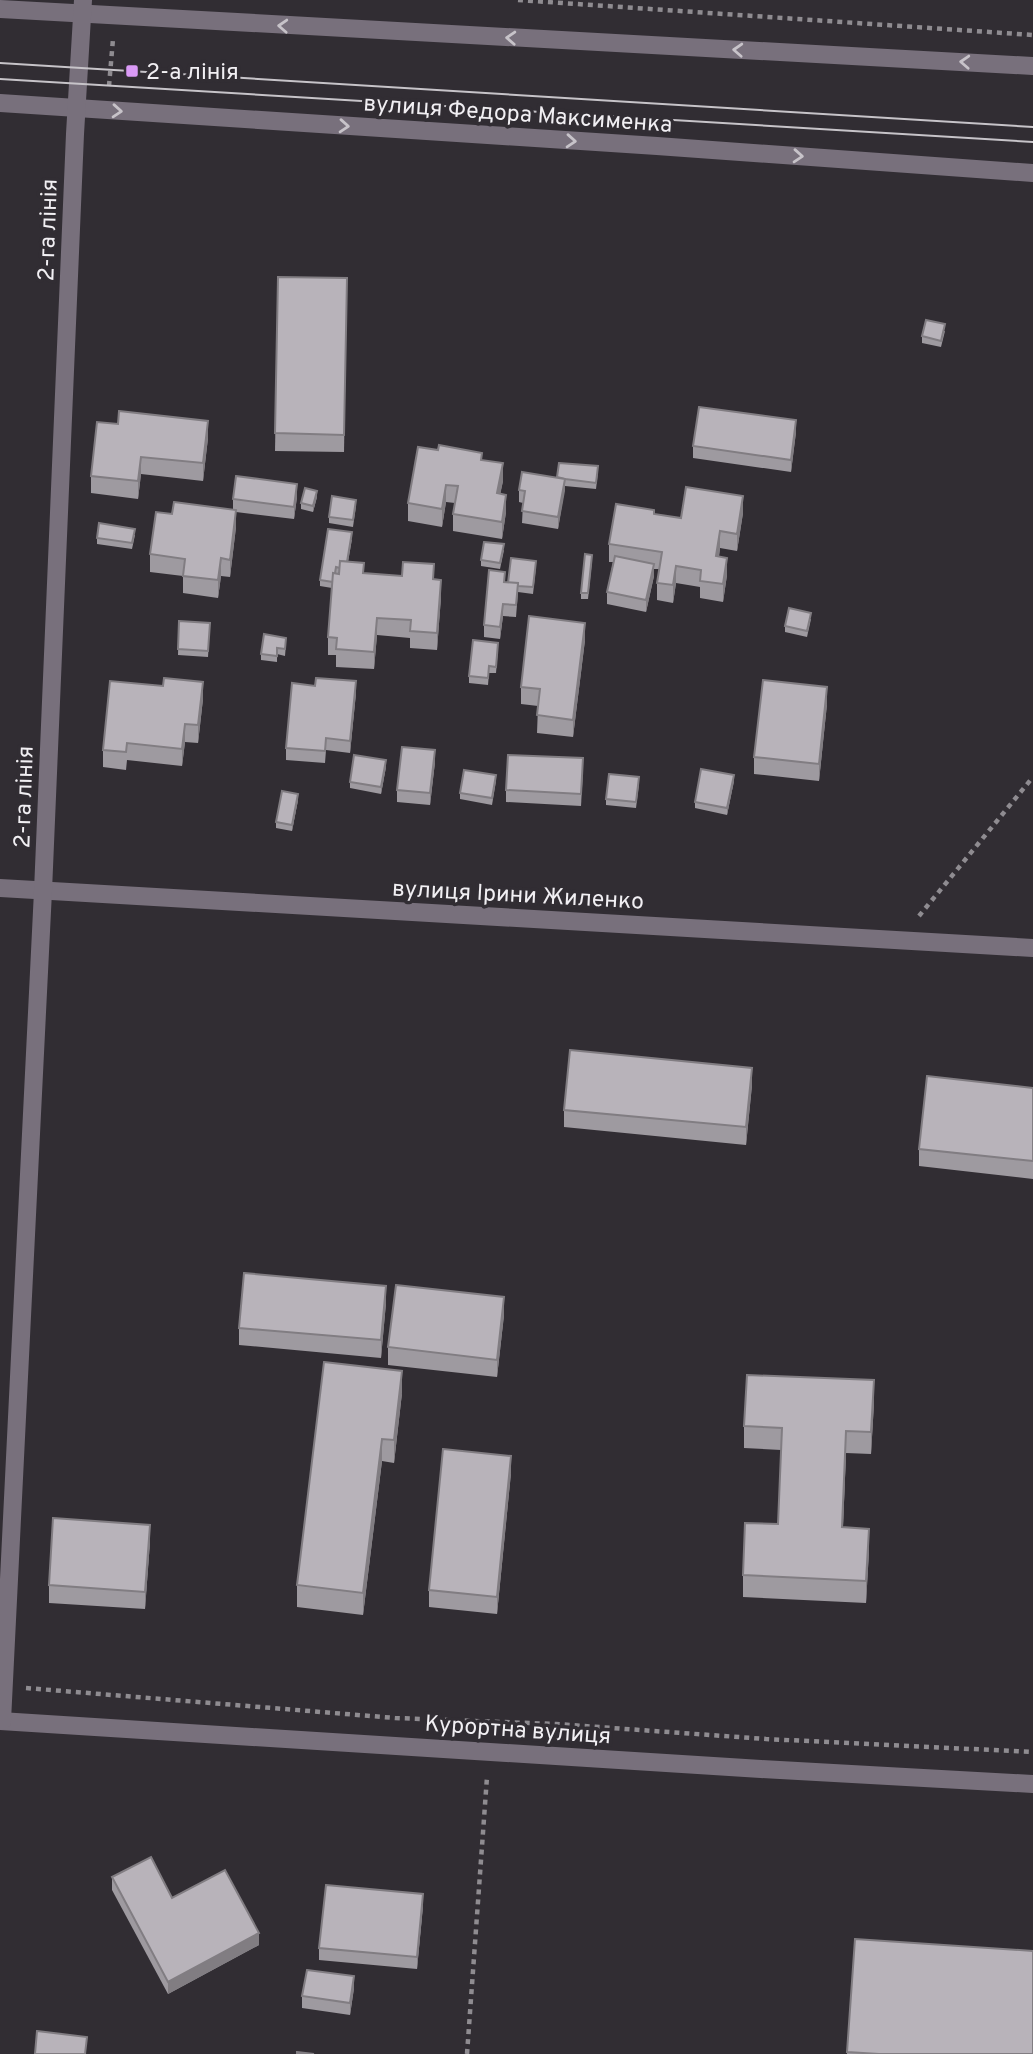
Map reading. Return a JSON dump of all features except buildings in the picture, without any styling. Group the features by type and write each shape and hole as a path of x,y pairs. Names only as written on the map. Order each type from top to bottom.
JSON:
{"street":[{"path":"0,9 82,7 116,17 1033,66"},
{"name":"2-га лінія","path":"1,1721 43,891 82,7"},
{"name":"вулиця Федора Максименка","path":"0,103 1033,173"},
{"name":"вулиця Ірини Жиленко","path":"0,888 1033,948"},
{"name":"Курортна вулиця","path":"1,1721 1033,1784"}],"path":[{"path":"518,0 1033,35"},
{"path":"107,111 116,17"},
{"path":"898,940 1033,777"},
{"path":"4,1686 395,1718 556,1724 766,1739 1033,1752"},
{"path":"467,2054 489,1752"}],"tram line":[{"path":"0,63 1033,127"},
{"path":"0,79 1033,142"}],"place":[{"name":"2-а лінія","path":"132,71"}]}
